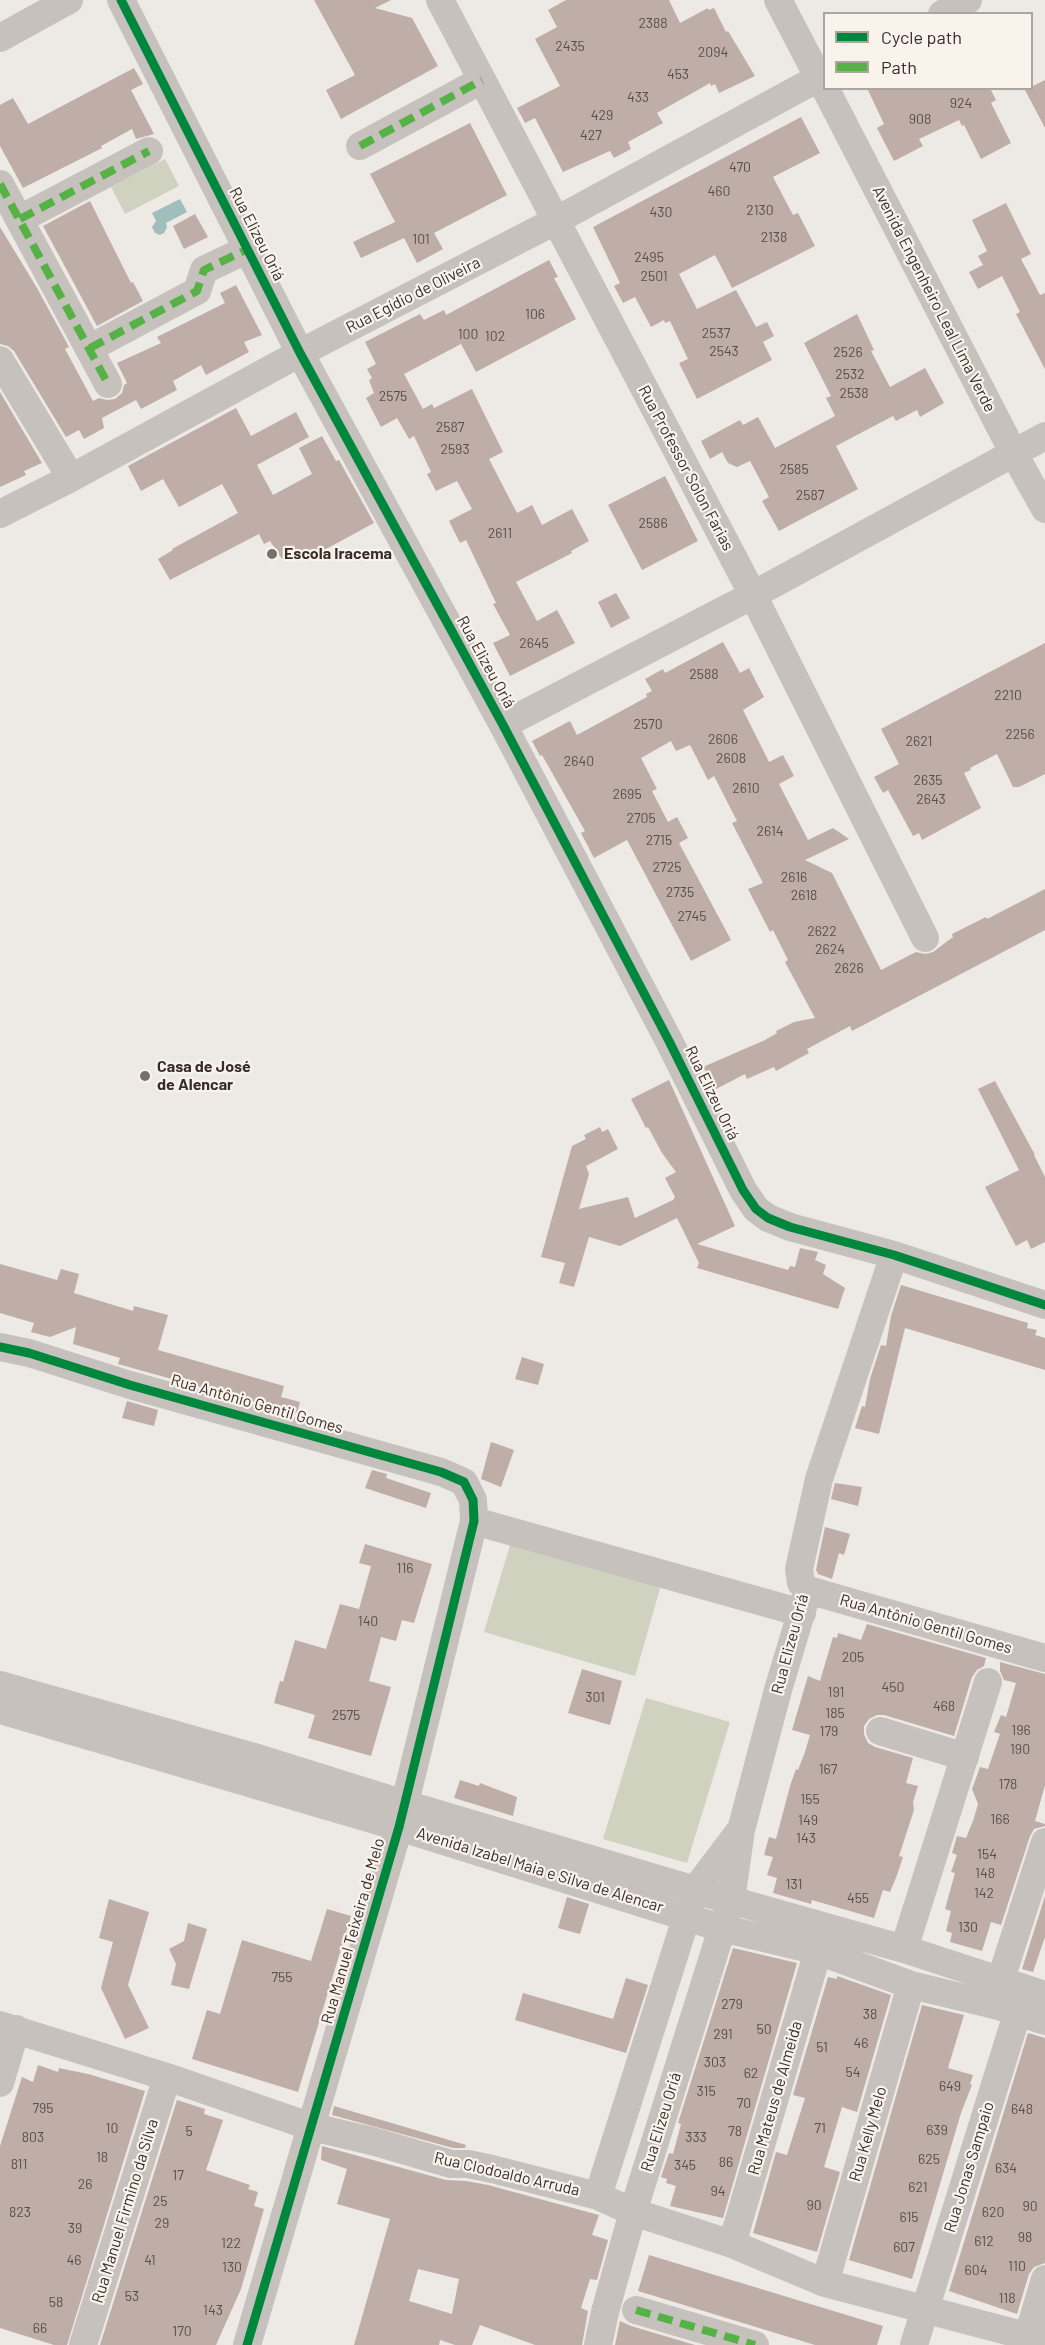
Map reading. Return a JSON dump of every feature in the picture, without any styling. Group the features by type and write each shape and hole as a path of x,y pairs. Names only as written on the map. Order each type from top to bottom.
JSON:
{"street":[{"path":"0,38 69,0"},
{"name":"Rua Elizeu Oriá","path":"121,0 300,353 503,725 669,1041 742,1190 756,1209 768,1218 790,1227 894,1255 819,1479 799,1569 805,1601 781,1680 741,1830 731,1900 633,2212 598,2345"},
{"name":"Rua Professor Solon Farias","path":"440,0 753,595 925,938"},
{"name":"Avenida Engenheiro Leal Lima Verde","path":"778,0 823,82"},
{"path":"946,12 968,0"},
{"path":"360,146 482,80"},
{"name":"Rua Egídio de Oliveira","path":"0,514 71,478 300,353 823,82"},
{"name":"Avenida Engenheiro Leal Lima Verde","path":"827,90 1013,452 1045,509"},
{"path":"20,219 149,150"},
{"path":"0,184 108,384"},
{"path":"90,348 197,291 204,270 248,249"},
{"path":"0,360 71,478"},
{"path":"503,725 753,595 1045,436"},
{"path":"894,1255 1045,1305"},
{"name":"Rua Antônio Gentil Gomes","path":"0,1347 29,1353 441,1472 464,1482 473,1500 474,1521 1045,1658"},
{"name":"Rua Manuel Teixeira de Melo","path":"247,2345 402,1816 474,1521"},
{"path":"904,1949 988,1682"},
{"name":"Avenida Izabel Maia e Silva de Alencar","path":"0,1685 257,1772 691,1902 731,1900 904,1949 1022,1995 1045,2021"},
{"name":"Avenida Izabel Maia e Silva de Alencar","path":"0,1710 257,1772"},
{"path":"880,1731 965,1757"},
{"name":"Rua Elizeu Oriá","path":"598,2196 691,1902 741,1830"},
{"name":"Rua Jonas Sampaio","path":"914,2345 1022,1995 1045,1842"},
{"name":"Avenida Izabel Maia e Silva de Alencar","path":"691,1902 721,1928 818,1951 911,1985 998,2006 1022,1995"},
{"name":"Rua Mateus de Almeida","path":"732,2244 818,1951"},
{"name":"Rua Kelly Melo","path":"825,2283 911,1985"},
{"path":"0,2083 8,2027"},
{"name":"Rua Clodoaldo Arruda","path":"8,2027 167,2077 312,2127 372,2140 451,2164 492,2169 598,2196 633,2212 732,2244 825,2283 1037,2338"},
{"name":"Rua Manuel Firmino da Silva","path":"83,2345 167,2077"},
{"path":"629,2101 664,2111"},
{"path":"1037,2338 1045,2279"},
{"path":"636,2310 754,2345"}],"green space":[{"path":"165,159 179,186 125,214 111,187"},
{"path":"511,1542 661,1585 635,1676 484,1632"},
{"path":"646,1698 730,1722 687,1863 603,1839"}],"water":[{"path":"180,199 187,212 166,223 164,233 160,235 155,233 152,227 156,221 152,213"}],"building":[{"path":"314,0 391,0 375,8 412,18 438,66 341,119 326,90 355,75"},
{"path":"566,0 669,0 680,23 708,8 708,10 714,8 726,32 728,31 755,76 719,93 715,84 711,86 710,83 657,113 663,123 628,142 631,149 614,158 610,151 563,172 535,118 525,123 517,108 560,86 535,39 557,27 548,10"},
{"path":"134,68 143,84 131,90 154,134 136,139 132,129 101,146 102,148 23,188 0,146 0,105 13,98 28,124"},
{"path":"1045,80 1045,128 1025,90 1033,90 1033,86"},
{"path":"868,90 991,90 996,100 991,103 1011,143 981,159 964,125 962,126 959,120 919,139 923,146 894,161 877,128 884,124"},
{"path":"801,117 820,153 773,177 793,215 798,213 815,246 732,288 715,255 679,274 697,309 736,290 756,327 767,322 774,336 763,342 772,360 697,399 679,363 688,359 670,321 665,323 664,320 651,327 635,297 623,303 614,286 620,283 593,227"},
{"path":"470,123 507,195 434,233 443,249 417,263 404,238 361,258 353,242 395,222 370,174"},
{"path":"90,201 131,283 133,282 143,301 97,326 43,226"},
{"path":"1006,203 1031,254 1021,259 1040,295 1045,293 1045,369 1016,314 1020,312 1002,276 978,289 969,272 983,265 978,256 987,251 972,220"},
{"path":"195,214 208,237 184,249 173,226"},
{"path":"0,227 69,347 65,349 93,401 99,398 115,399 122,393 127,383 117,363 161,343 157,337 225,303 220,293 236,285 262,335 244,342 249,352 206,375 201,365 173,381 177,390 141,409 136,400 102,418 104,428 84,439 79,430 66,437 14,351 0,344"},
{"path":"549,260 558,277 554,278 576,319 476,372 461,344 404,374 423,409 432,404 434,408 472,389 503,452 489,459 517,513 532,505 542,525 572,509 589,541 571,551 572,553 516,582 537,621 557,610 575,643 510,676 493,643 510,635 493,604 496,603 466,540 460,543 449,521 472,509 457,481 436,491 427,474 431,472 414,436 409,439 397,418 381,427 366,398 374,393 369,380 372,378 367,369 376,364 365,342 420,314 424,320 444,310 446,315"},
{"path":"857,314 874,350 871,351 890,387 925,368 944,403 920,417 917,410 896,421 893,416 836,446 858,489 779,531 762,501 769,497 750,461 737,467 728,463 722,452 710,459 701,441 740,420 743,425 758,417 775,448 835,416 826,398 831,396 804,343"},
{"path":"0,392 42,463 24,471 26,475 0,487"},
{"path":"236,408 251,436 296,412 309,437 257,465 273,495 312,474 299,448 322,436 336,461 339,460 374,523 304,561 298,551 282,559 270,541 264,544 259,534 170,580 158,559 238,513 222,484 179,507 163,479 141,491 128,466"},
{"path":"665,476 698,541 642,570 608,505"},
{"path":"616,593 630,618 611,628 598,602"},
{"path":"723,642 740,673 749,668 764,697 743,710 769,762 783,755 794,776 779,784 808,840 833,828 849,839 805,860 832,873 881,970 916,952 925,954 933,952 953,937 952,934 1045,889 1045,930 852,1031 850,1026 807,1049 809,1053 776,1071 774,1067 747,1079 745,1074 716,1089 703,1067 765,1040 777,1033 776,1031 794,1022 815,1018 785,962 788,960 773,930 770,932 748,889 763,883 732,823 737,821 714,776 708,780 690,745 676,751 671,741 641,758 657,789 652,791 668,822 677,817 688,838 679,843 731,940 691,961 627,840 594,858 581,833 585,831 532,741 570,721 577,735 647,697 646,694 652,691 645,679 663,669 665,673"},
{"path":"1045,643 1045,774 1019,787 1013,787 997,754 964,773 981,808 922,840 919,833 913,836 888,790 883,793 874,777 899,764 881,729"},
{"path":"669,1080 735,1226 697,1244 788,1270 790,1266 795,1267 800,1248 818,1252 815,1260 826,1265 823,1274 845,1288 838,1309 697,1268 699,1263 677,1218 620,1246 589,1237 574,1287 559,1283 565,1263 541,1257 572,1146 586,1139 584,1135 600,1127 602,1132 608,1129 618,1149 586,1166 589,1174 579,1209 628,1197 635,1218 675,1197 665,1178 676,1172 662,1153 648,1127 646,1128 631,1099"},
{"path":"995,1081 1045,1177 1045,1242 1031,1249 1027,1240 1016,1246 985,1187 1019,1170 978,1089"},
{"path":"0,1264 57,1280 61,1269 79,1274 74,1293 133,1311 134,1306 168,1315 158,1350 284,1386 281,1397 300,1402 297,1414 118,1364 120,1358 73,1344 76,1327 50,1337 31,1332 34,1323 0,1313"},
{"path":"901,1285 1028,1323 1027,1328 1037,1330 1035,1335 1045,1338 1045,1370 905,1328 879,1434 855,1428 862,1406 865,1407 870,1379 881,1345 886,1346 891,1316"},
{"path":"522,1357 544,1364 538,1385 515,1379"},
{"path":"127,1401 158,1410 154,1426 122,1418"},
{"path":"491,1442 514,1450 501,1487 481,1479"},
{"path":"372,1470 387,1474 386,1478 431,1493 426,1508 365,1488"},
{"path":"835,1483 862,1487 858,1506 831,1499"},
{"path":"825,1527 850,1534 844,1555 839,1553 832,1579 818,1574 816,1570"},
{"path":"365,1544 432,1564 414,1623 402,1620 396,1641 381,1637 369,1681 391,1687 371,1756 308,1738 315,1715 274,1703 280,1681 283,1682 295,1640 326,1649 340,1604 359,1609 371,1566 359,1563"},
{"path":"867,1624 986,1658 984,1666 972,1677 954,1736 884,1715 877,1715 869,1719 864,1726 864,1734 868,1743 913,1758 906,1783 918,1786 913,1802 914,1810 899,1856 903,1857 897,1875 890,1892 883,1890 874,1918 812,1900 811,1904 773,1893 777,1878 767,1875 773,1857 764,1855 769,1837 776,1839 790,1786 810,1735 792,1730 808,1676 820,1681 833,1637 837,1638 838,1633 861,1640"},
{"path":"1000,1662 1045,1674 1045,1785 1035,1821 1045,1826 1034,1829 1030,1836 1001,1925 991,1922 982,1951 950,1942 952,1933 946,1931 951,1911 945,1909 955,1873 951,1872 957,1855 952,1853 957,1836 966,1838 973,1821 978,1804 972,1789 980,1767 988,1769 1000,1734 994,1732 1001,1715 1006,1717 1016,1683 1004,1680 1000,1671"},
{"path":"582,1669 622,1681 610,1725 568,1713"},
{"path":"460,1780 479,1786 480,1783 517,1797 513,1816 454,1798"},
{"path":"1045,1896 1045,1937 1033,1972 1022,1969"},
{"path":"567,1897 589,1904 580,1934 558,1928"},
{"path":"109,1899 149,1912 128,1985 149,2028 125,2039 101,1988 113,1942 99,1938"},
{"path":"327,1909 351,1916 298,2092 192,2059 207,2010 220,2014 242,1940 311,1961"},
{"path":"188,1923 207,1929 189,1989 171,1985 176,1964 169,1949 184,1941"},
{"path":"733,1948 797,1963 723,2218 670,2206 676,2186 666,2183 667,2179 661,2177 669,2153 673,2154 681,2124 678,2123"},
{"path":"837,1976 891,1995 857,2112 842,2107 824,2167 840,2172 817,2252 753,2233 776,2152 787,2155 805,2098 793,2095 828,1977 837,1979"},
{"path":"626,1978 648,1985 626,2053 515,2020 523,1993 613,2019"},
{"path":"922,2005 964,2015 948,2068 973,2075 970,2084 972,2085 961,2113 912,2279 849,2260"},
{"path":"1028,2033 1045,2038 1045,2263 1034,2267 1029,2274 1017,2314 949,2291"},
{"path":"38,2065 58,2072 59,2068 88,2074 145,2091 67,2345 54,2345 0,2328 0,2146 22,2077 33,2082"},
{"path":"177,2100 205,2109 204,2114 223,2120 206,2170 250,2185 248,2189 258,2192 254,2206 264,2209 241,2289 216,2345 100,2345"},
{"path":"334,2106 466,2145 465,2148 453,2148 332,2115"},
{"path":"322,2146 446,2180 488,2185 599,2215 592,2235 608,2240 597,2280 590,2279 581,2308 588,2311 582,2345 535,2345 480,2325 472,2345 455,2345 440,2340 439,2345 354,2345 390,2219 337,2204 347,2169 321,2160","holes":["418,2269 459,2279 452,2314 409,2301"]},
{"path":"649,2255 883,2326 877,2345 815,2345 638,2291"},
{"path":"620,2321 631,2326 695,2345 615,2345"}],"marked path":[{"path":"360,146 482,80"},
{"path":"20,219 149,151"},
{"path":"0,184 108,384"},
{"path":"90,348 197,291 204,270 248,249"},
{"path":"636,2310 755,2345"}],"cycle path":[{"path":"121,0 300,353 503,725 669,1041 743,1190 756,1209 768,1218 790,1227 894,1255 1045,1305"},
{"path":"0,1347 29,1353 130,1385 441,1472 464,1482 473,1500 474,1521 399,1827 247,2345"}],"place":[{"name":"Escola Iracema","path":"272,554"},
{"name":"Casa de José de Alencar","path":"145,1076"}]}
